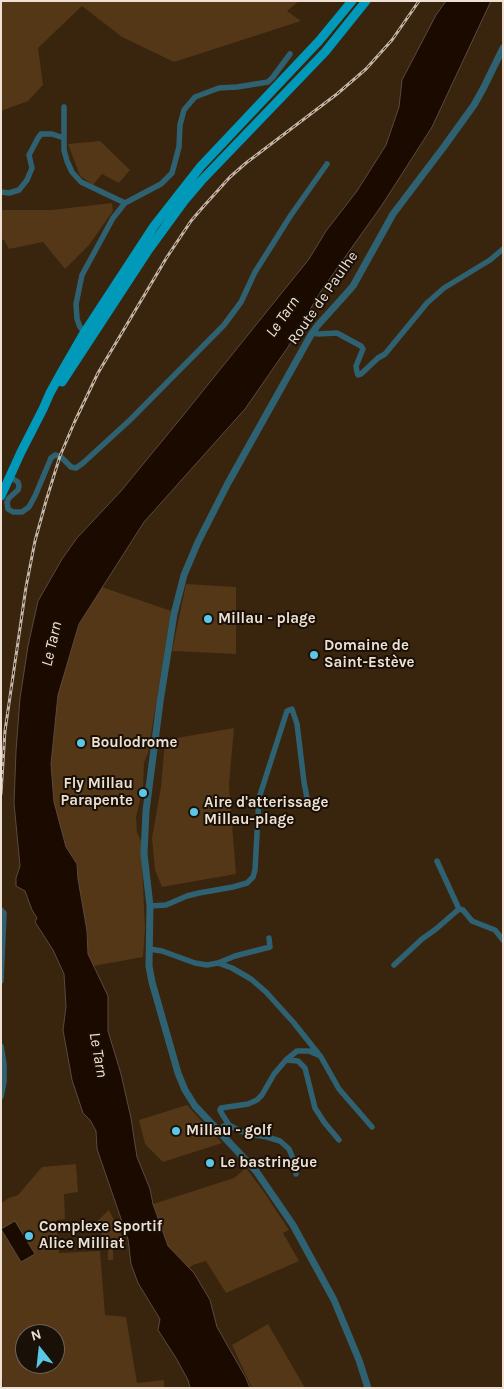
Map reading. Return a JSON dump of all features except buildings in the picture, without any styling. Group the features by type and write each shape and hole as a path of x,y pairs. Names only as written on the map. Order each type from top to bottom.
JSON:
{"main road":[{"path":"1,496 85,332 154,226 201,166 320,41 352,1"},
{"path":"85,332 184,201 325,52 366,1"}],"street":[{"name":"Route de Paulhe","path":"368,1388 359,1360 337,1308 293,1225 256,1171 195,1106 185,1090 178,1073 149,966 150,906 144,854 146,811 168,645 184,576 198,542 228,483 312,333 353,286 393,214 469,112 484,87 503,48"},
{"path":"85,332 77,319 76,304 82,276 113,218 124,202 161,184 172,173 179,147 180,125 184,110 195,97 219,88 268,82 290,54"},
{"path":"64,107 64,150 72,172 81,182 124,202"},
{"path":"1,192 9,193 19,190 27,180 32,168 29,155 42,134 52,134 64,138"},
{"path":"10,477 18,482 19,486 18,490 7,502 8,509 13,512 22,512 29,507 51,458 55,454 60,456 70,467 76,468 130,420 224,324 241,302 255,272 291,215 327,164"},
{"path":"312,333 337,333 361,346 363,348 356,366 358,374 361,374 385,354 426,304 444,288 490,260 503,249"},
{"path":"150,906 166,905 193,894 233,887 247,883 253,877 259,798 287,711 292,710 297,724 307,798"},
{"path":"437,861 459,909 463,910 472,922 495,930 503,940"},
{"path":"394,964 459,909"},
{"path":"1,910 4,913 1,981"},
{"path":"149,949 162,951 195,963 207,965 270,947 269,938"},
{"path":"218,963 232,968 266,992 321,1057 347,1100 372,1127"},
{"path":"1,1046 4,1082 1,1097"},
{"path":"296,1174 295,1163 289,1148 280,1141 248,1134 229,1125 222,1114 221,1108 248,1104 258,1100 274,1074 297,1051 309,1051 321,1057"},
{"path":"286,1060 298,1061 305,1068 315,1108 339,1140"},
{"path":"219,1132 224,1126 229,1125"}],"shaded area":[{"path":"1,1 299,1 287,11 301,21 174,62 122,37 82,6 38,48 43,85 28,101 1,111"},
{"path":"100,141 130,170 119,183 102,174 93,185 80,176 68,144"},
{"path":"112,203 113,211 89,245 65,269 43,242 9,249 4,240 1,239 1,210 51,210"},
{"name":"Millau - plage","path":"186,584 236,587 236,654 172,651"},
{"path":"102,587 171,611 148,753 144,763 143,788 136,817 137,832 141,841 145,930 143,957 93,966 88,954 87,931 77,864 66,847 54,802 51,764 58,695 79,624"},
{"name":"Aire d'atterissage Millau-plage","path":"234,728 229,785 236,874 162,887 155,870 152,838 161,787 165,740"},
{"name":"Millau - golf","path":"187,1105 222,1143 163,1162 145,1144 139,1120"},
{"path":"76,1164 78,1192 64,1194 65,1219 56,1220 59,1253 100,1251 105,1315 126,1317 137,1383 164,1380 164,1388 3,1388 1,1364 1,1203 18,1195 42,1167"},
{"path":"246,1168 289,1230 283,1233 299,1261 226,1293 206,1261 189,1268 168,1246 153,1204 234,1178"},
{"path":"109,1210 122,1236 121,1244 113,1249 113,1260 108,1260 108,1251 96,1222"},
{"path":"268,1324 305,1388 252,1388 232,1345"}],"water":[{"name":"Le Tarn","path":"446,1 491,1 432,127 382,205 321,291 288,347 245,409 144,522 79,624 58,695 51,764 54,802 66,847 77,864 87,931 88,954 108,996 108,1031 121,1074 137,1157 150,1189 153,1204 168,1246 194,1273 210,1300 217,1327 250,1388 190,1388 188,1380 176,1358 158,1330 160,1319 138,1283 131,1264 128,1239 97,1149 96,1131 90,1120 83,1113 72,1080 63,1030 66,1007 64,974 53,950 35,922 37,918 25,891 16,886 16,878 20,866 14,803 16,751 20,698 28,646 38,601 62,559 77,538 121,491 181,418 309,259 326,231 357,191 386,145 399,107 402,80 436,15"},
{"path":"15,1221 35,1254 21,1262 1,1229"}],"railway":[{"path":"1,794 5,731 26,587 35,541 60,456 98,373 167,257 191,221 203,207 230,177 246,163 337,94 366,69 392,40 419,1"}],"place":[{"name":"Millau - plage","path":"208,619"},
{"name":"Domaine de Saint-Estève","path":"314,655"},
{"name":"Boulodrome","path":"81,743"},
{"name":"Fly Millau Parapente","path":"143,793"},
{"name":"Aire d'atterissage Millau-plage","path":"194,812"},
{"name":"Millau - golf","path":"176,1131"},
{"name":"Le bastringue","path":"210,1163"},
{"name":"Complexe Sportif Alice Milliat","path":"29,1236"}]}
